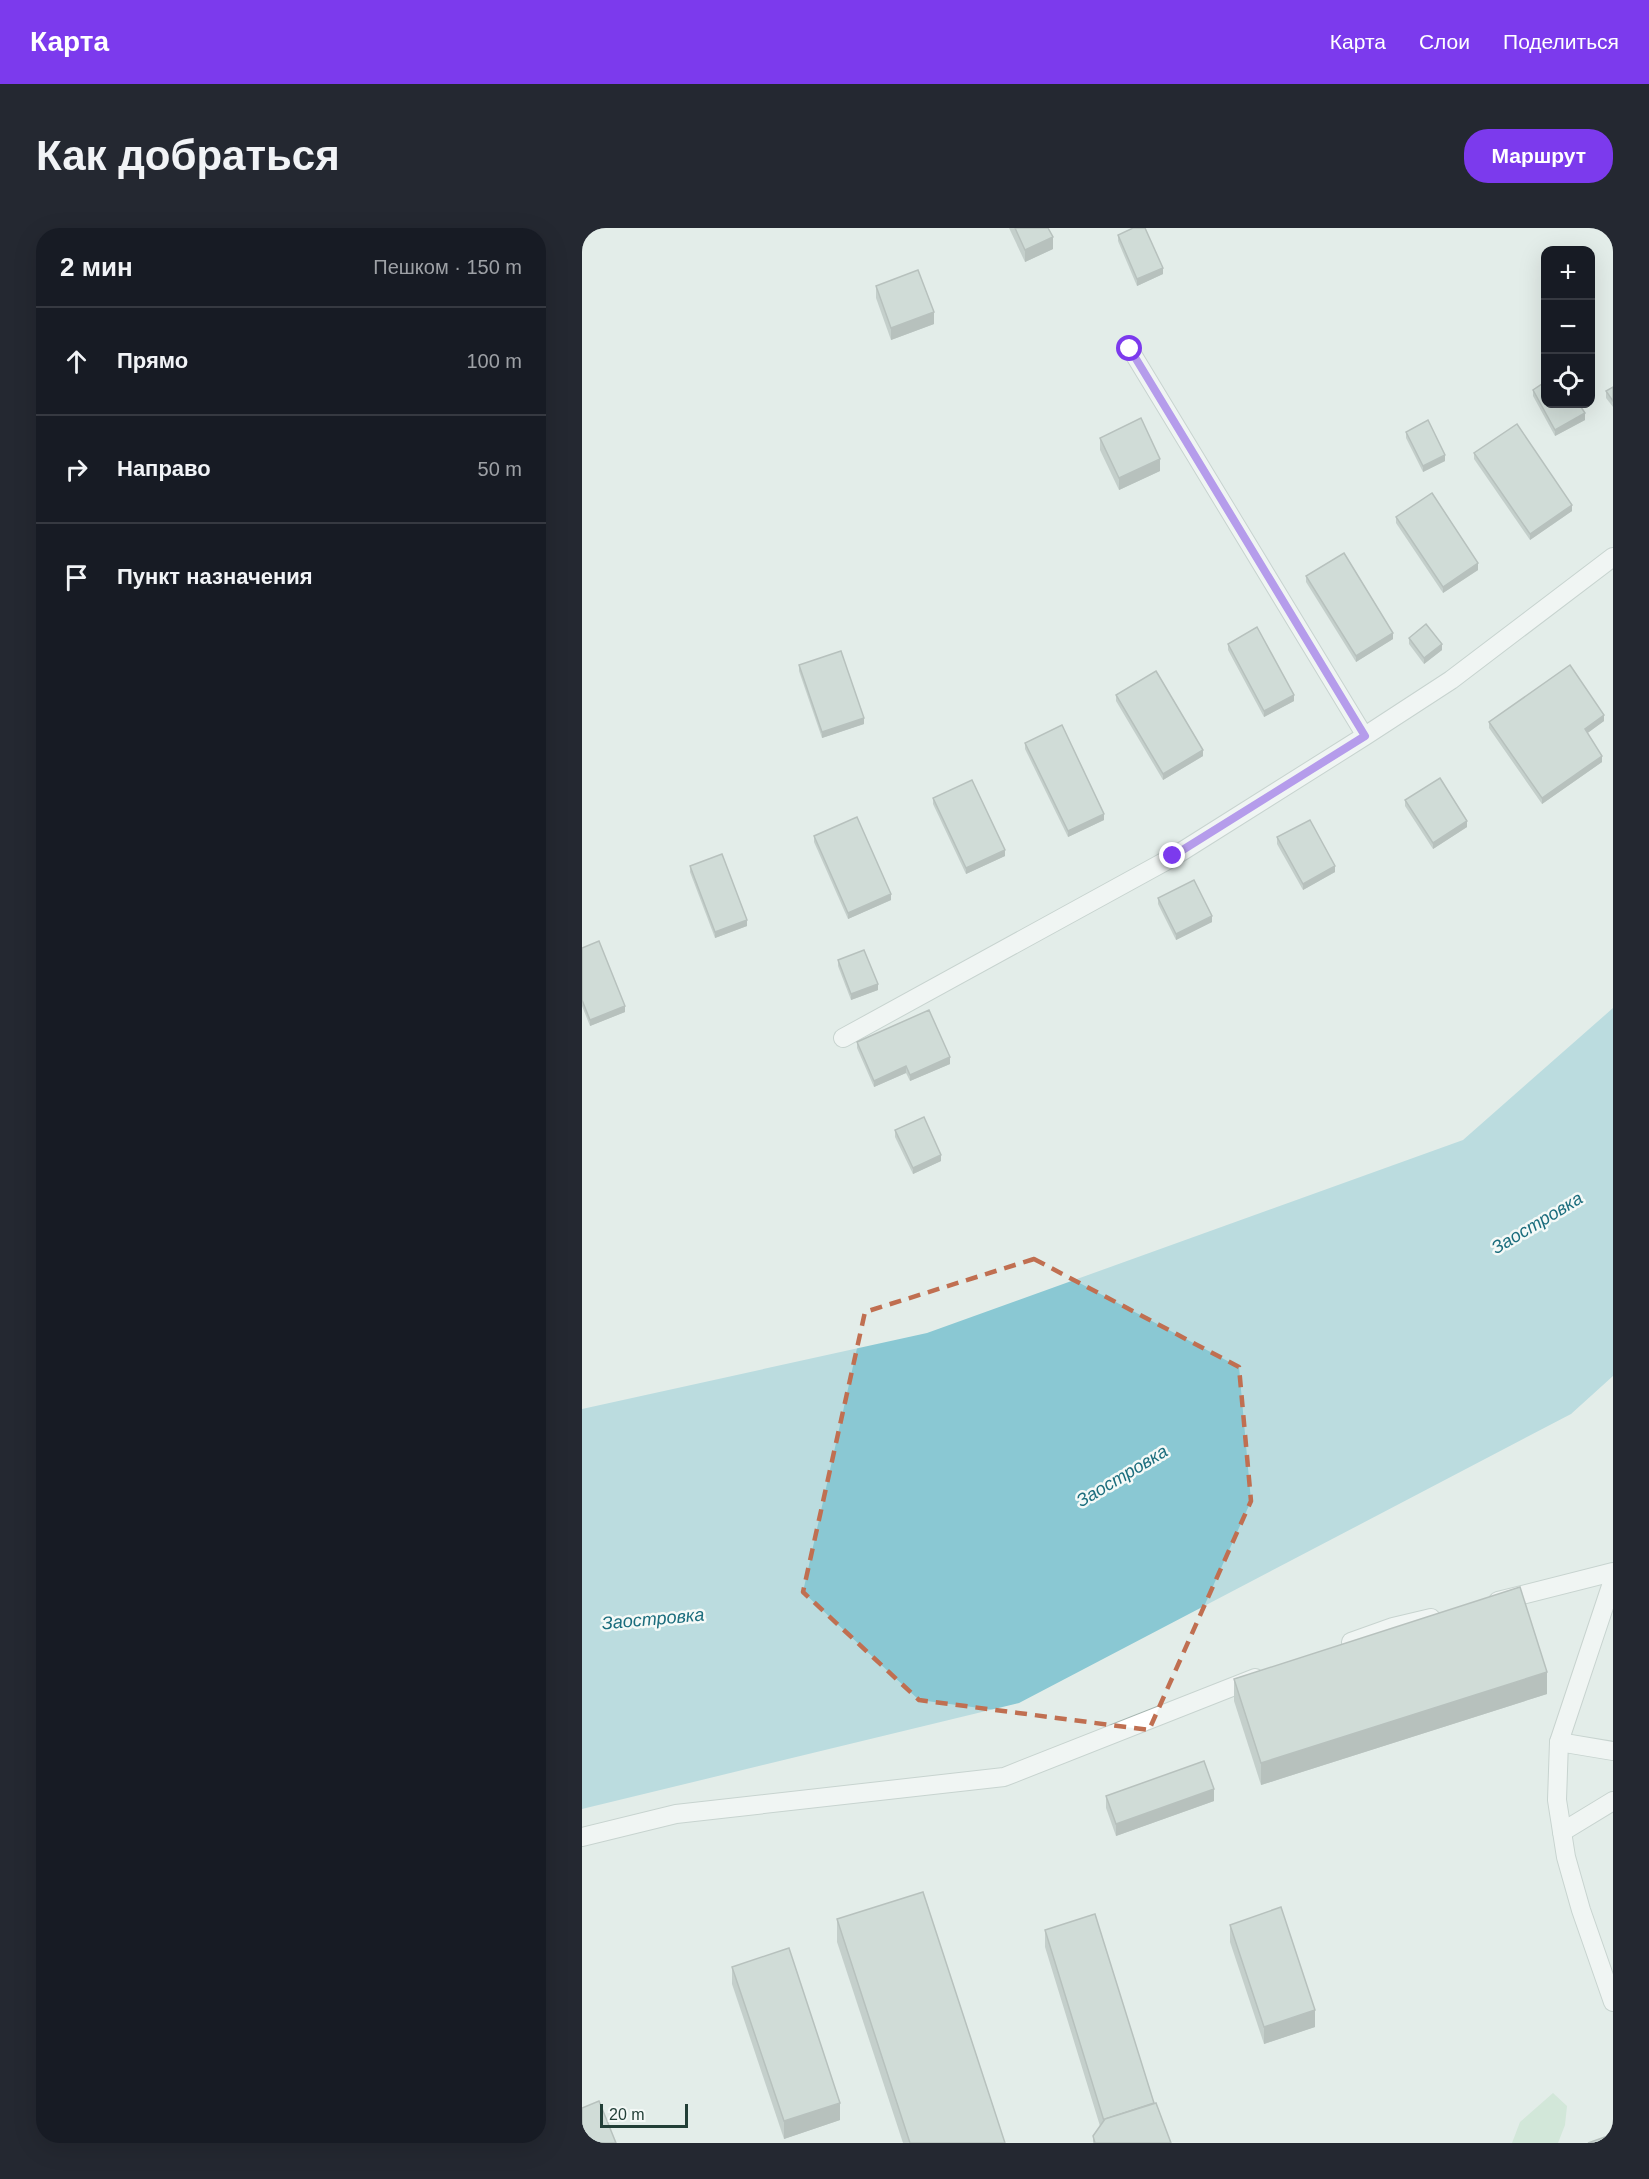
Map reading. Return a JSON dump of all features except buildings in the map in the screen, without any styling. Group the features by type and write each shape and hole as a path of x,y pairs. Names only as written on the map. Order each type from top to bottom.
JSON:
{"street":[{"path":"843,1038 1173,856 1450,680 1613,557"},
{"path":"1486,1604 1613,1572"},
{"path":"1613,1580 1559,1742 1557,1800 1566,1857 1581,1910 1613,2002"},
{"path":"1338,1647 1393,1627 1451,1612"},
{"path":"582,1837 676,1814 1004,1777 1272,1672"},
{"path":"1559,1742 1613,1751"},
{"path":"1562,1832 1613,1801"}],"lane":[{"path":"1130,349 1365,736"}],"highlighted area":[{"path":"1034,1259 1239,1367 1251,1501 1149,1730 919,1700 803,1592 865,1312"}],"green space":[{"path":"1553,2093 1567,2106 1565,2125 1558,2143 1512,2143 1520,2122"}],"water":[{"name":"Заостровка","path":"1613,1008 1613,1376 1571,1414 1019,1703 582,1809 582,1409 927,1333 1463,1140"}],"route":[{"path":"1130,349 1365,736 1173,856"}]}
